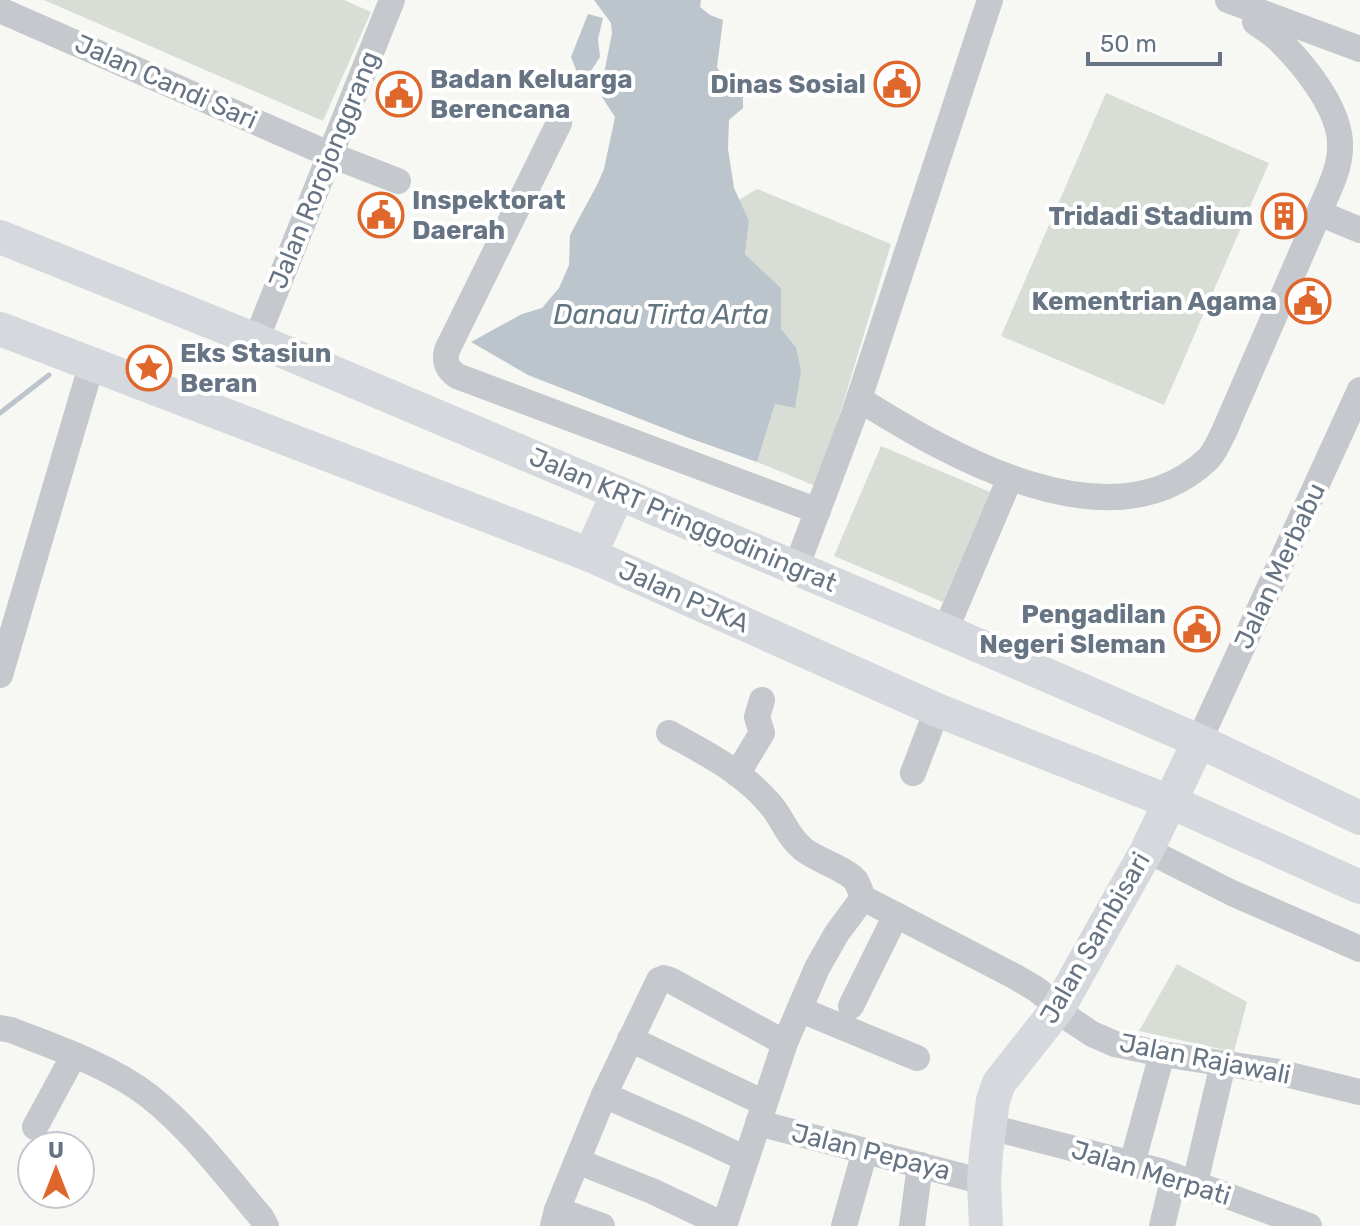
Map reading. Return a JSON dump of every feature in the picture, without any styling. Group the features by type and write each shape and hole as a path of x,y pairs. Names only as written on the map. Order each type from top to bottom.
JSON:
{"main road":[{"name":"Jalan KRT Pringgodiningrat","path":"0,237 256,340 945,631 1194,751 1360,818"},
{"name":"Jalan PJKA","path":"0,329 590,555 937,710 1170,801 1360,887"},
{"path":"590,555 618,493"},
{"name":"Jalan Sambisari","path":"986,1226 984,1182 993,1100 999,1083 1059,1007 1150,843 1194,751"}],"street":[{"path":"796,568 859,399 990,0"},
{"path":"1228,0 1360,49"},
{"name":"Jalan Rorojonggrang","path":"256,340 331,155 387,2"},
{"name":"Jalan Candi Sari","path":"0,10 331,155 398,181"},
{"path":"859,399 934,444 1010,478 1082,497 1105,498 1143,493 1169,485 1209,459 1233,415 1319,213 1340,150 1339,128 1332,110 1308,74 1278,39 1255,22 1260,12"},
{"path":"559,123 447,350 445,357 450,372 818,511"},
{"path":"1319,213 1360,230"},
{"path":"0,675 92,363"},
{"name":"Jalan Merbabu","path":"1194,751 1360,390"},
{"path":"945,631 1010,478"},
{"path":"737,774 762,733 757,717 762,700"},
{"path":"913,773 937,710"},
{"path":"577,1161 652,1191 724,1225 785,1043 817,968 837,933 863,898 854,878 801,848 787,833 773,807 737,774 721,761 669,733"},
{"path":"1150,843 1232,893 1360,949"},
{"name":"Jalan Rajawali","path":"863,898 1014,976 1036,989 1071,1020 1115,1044 1273,1071 1360,1092"},
{"path":"851,1006 896,915"},
{"path":"602,1226 555,1218 604,1095 659,980 670,980 709,999 785,1043"},
{"path":"801,1010 917,1058"},
{"path":"0,1028 96,1064 148,1095 192,1137 266,1226"},
{"name":"Jalan Pepaya","path":"630,1039 761,1113 865,1151 984,1182"},
{"path":"1132,1164 1162,1054"},
{"path":"35,1127 74,1055"},
{"path":"1162,1226 1184,1180 1223,1064"},
{"path":"604,1095 746,1159"},
{"name":"Jalan Merpati","path":"990,1127 1184,1180 1301,1225"},
{"path":"844,1226 865,1151"},
{"path":"912,1226 920,1165"}],"shaded area":[{"path":"44,0 344,0 371,12 323,121"},
{"path":"1106,93 1269,163 1164,405 1001,336"},
{"path":"757,189 891,244 818,487 757,462 775,404 795,408 796,347 781,329 781,288 745,254 749,221 739,200"},
{"path":"881,446 990,492 943,602 834,556"},
{"path":"1177,964 1247,1002 1234,1052 1139,1031"}],"water":[{"name":"Danau Tirta Arta","path":"594,0 701,0 700,7 723,20 717,67 725,81 743,77 743,108 729,120 728,149 734,188 749,221 745,254 781,288 781,329 796,347 801,371 795,408 775,404 757,462 528,375 471,342 522,314 542,308 559,288 569,265 570,235 604,169 615,117 600,94 612,33 611,23"},
{"path":"588,14 603,18 598,39 600,57 582,85 571,57"}],"waterway":[{"path":"0,413 49,375"}],"place":[{"name":"Dinas Sosial","path":"897,84"},
{"name":"Badan Keluarga Berencana","path":"399,94"},
{"name":"Inspektorat Daerah","path":"381,215"},
{"name":"Tridadi Stadium","path":"1284,216"},
{"name":"Kementrian Agama","path":"1308,301"},
{"name":"Eks Stasiun Beran","path":"149,368"},
{"name":"Pengadilan Negeri Sleman","path":"1197,629"}]}
